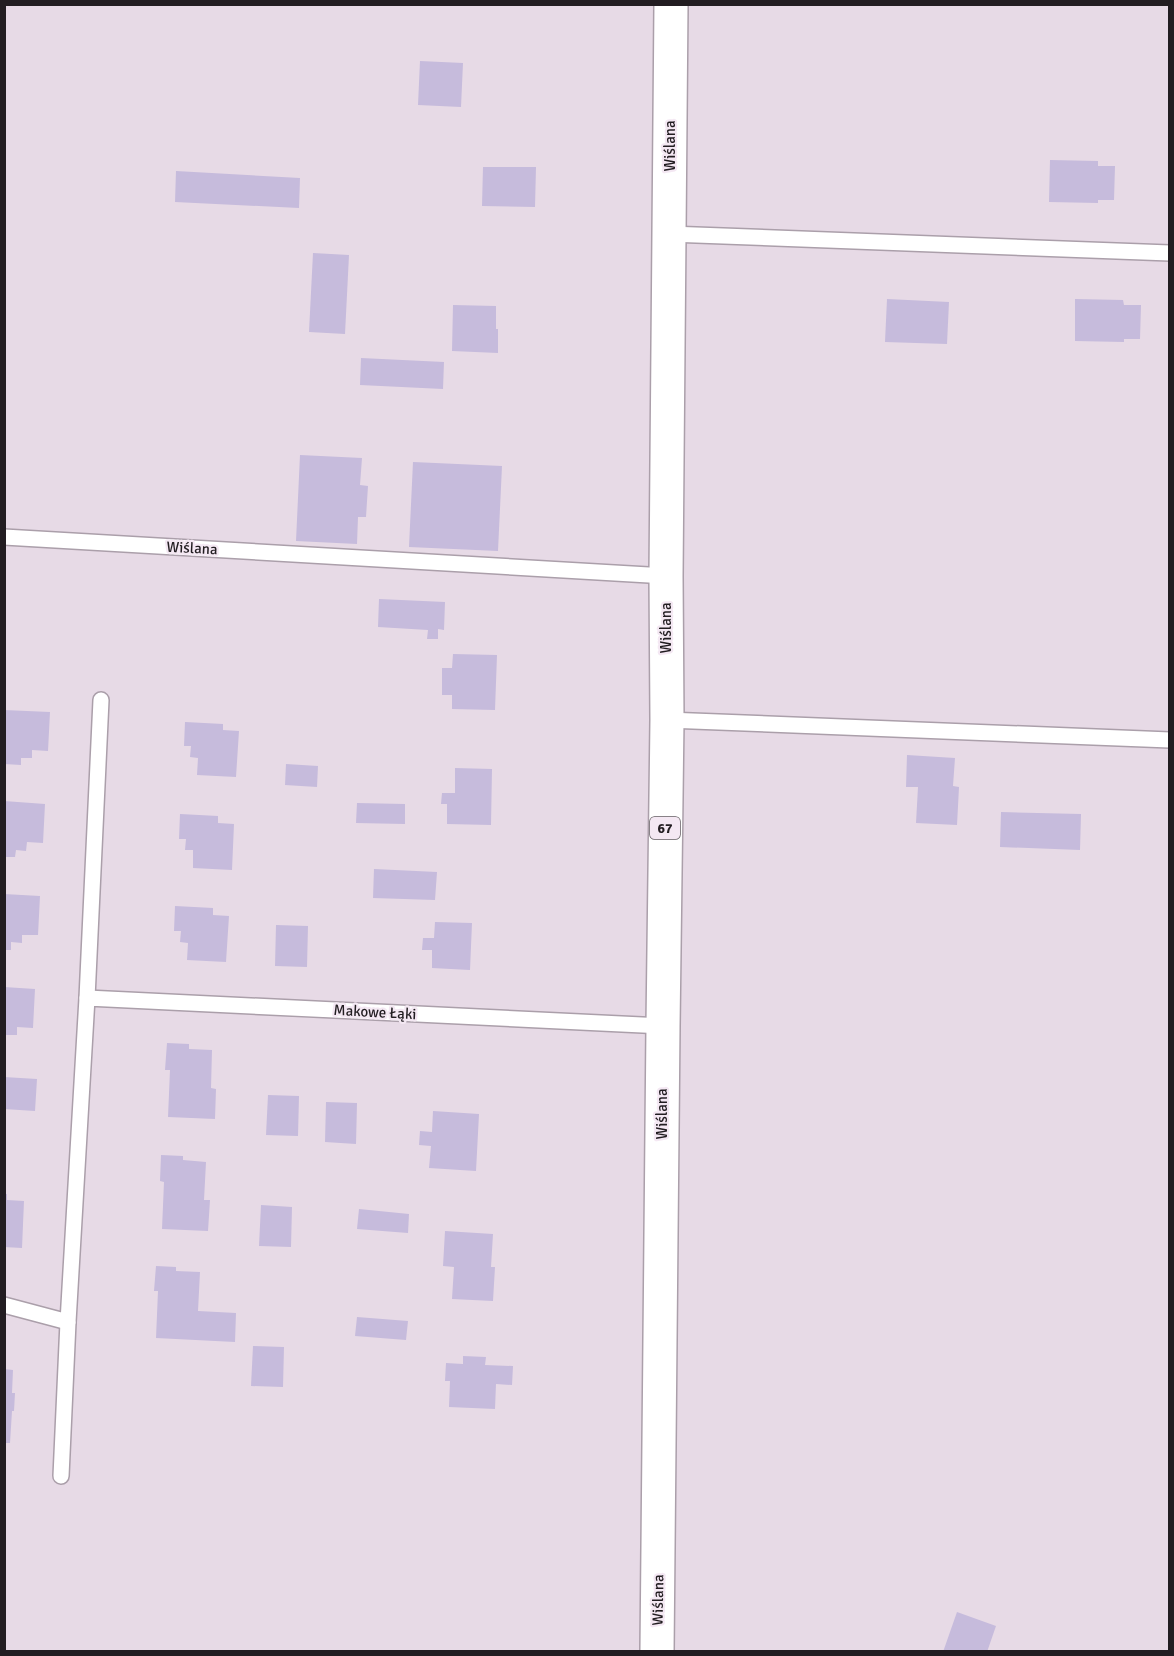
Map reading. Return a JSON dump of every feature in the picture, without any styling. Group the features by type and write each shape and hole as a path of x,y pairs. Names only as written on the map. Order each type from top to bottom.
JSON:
{"main road":[{"name":"Wiślana","path":"657,1652 667,720 666,576 671,4"}],"lane":[{"path":"669,234 1170,253"},
{"name":"Wiślana","path":"4,537 666,576"},
{"path":"61,1476 102,700"},
{"path":"667,720 1170,740"},
{"name":"Makowe Łąki","path":"87,998 663,1026"},
{"path":"4,1305 68,1322"}],"building":[{"path":"420,61 463,63 461,107 418,105"},
{"path":"1050,160 1098,161 1098,166 1115,166 1114,200 1098,200 1098,203 1049,202"},
{"path":"483,167 536,167 535,207 482,206"},
{"path":"176,171 300,178 299,208 175,202"},
{"path":"313,253 349,255 345,334 309,332"},
{"path":"887,299 949,302 947,344 885,342"},
{"path":"1075,299 1123,300 1124,305 1141,305 1140,339 1124,339 1124,342 1075,341"},
{"path":"453,305 496,306 498,353 452,351"},
{"path":"361,358 444,362 443,389 360,385"},
{"path":"300,455 362,458 360,485 368,486 366,517 358,517 357,544 296,541"},
{"path":"413,462 502,466 498,551 409,547"},
{"path":"379,599 445,602 444,630 438,629 438,639 427,639 428,630 378,627"},
{"path":"453,654 497,655 495,710 452,709 452,695 442,695 442,668 452,668"},
{"path":"4,710 50,712 48,751 32,750 32,758 21,758 21,765 4,764"},
{"path":"185,722 223,724 223,730 239,731 236,777 197,775 198,758 190,757 191,746 184,746"},
{"path":"907,755 955,758 953,786 959,787 957,825 916,823 918,787 906,787"},
{"path":"286,764 318,766 317,787 285,785"},
{"path":"455,768 492,769 491,825 447,824 447,804 441,804 442,793 455,793"},
{"path":"4,801 45,804 43,843 27,842 26,851 16,850 15,857 4,857"},
{"path":"357,803 405,804 405,824 356,823"},
{"path":"1001,812 1081,814 1080,850 1000,847"},
{"path":"180,814 218,816 218,823 234,824 232,870 193,868 193,850 185,850 186,839 179,839"},
{"path":"374,869 437,872 435,900 373,898"},
{"path":"4,894 40,896 38,935 22,935 22,943 11,942 11,950 4,950"},
{"path":"175,906 213,908 213,915 229,916 226,962 187,960 188,943 180,942 181,931 174,931"},
{"path":"435,922 472,923 470,970 432,968 432,950 422,950 423,938 434,938"},
{"path":"276,925 308,926 307,967 275,966"},
{"path":"4,987 35,989 33,1028 17,1027 17,1035 4,1035"},
{"path":"167,1043 189,1044 189,1049 212,1050 211,1088 216,1089 215,1119 168,1117 170,1070 165,1070"},
{"path":"4,1077 37,1079 35,1111 4,1109"},
{"path":"268,1095 299,1096 298,1136 266,1135"},
{"path":"326,1102 357,1103 356,1144 325,1142"},
{"path":"433,1111 479,1114 476,1171 429,1168 431,1146 419,1145 420,1131 432,1132"},
{"path":"161,1155 183,1156 183,1160 206,1162 204,1200 210,1200 208,1231 162,1229 164,1182 160,1181"},
{"path":"4,1194 7,1194 7,1200 24,1201 22,1248 4,1247"},
{"path":"261,1205 292,1207 291,1247 259,1246"},
{"path":"359,1209 409,1214 408,1233 357,1229"},
{"path":"445,1231 493,1234 491,1267 495,1267 493,1301 452,1299 454,1267 443,1266"},
{"path":"156,1266 176,1267 176,1271 200,1272 198,1311 236,1313 235,1342 156,1338 158,1291 154,1291"},
{"path":"357,1317 408,1321 406,1340 355,1336"},
{"path":"253,1346 284,1347 283,1387 251,1386"},
{"path":"463,1356 486,1357 485,1365 513,1366 512,1385 496,1384 495,1409 449,1407 450,1381 445,1381 446,1363 463,1364"},
{"path":"4,1369 13,1370 12,1393 15,1393 10,1443 4,1443"},
{"path":"957,1612 996,1626 987,1652 943,1652"}]}
